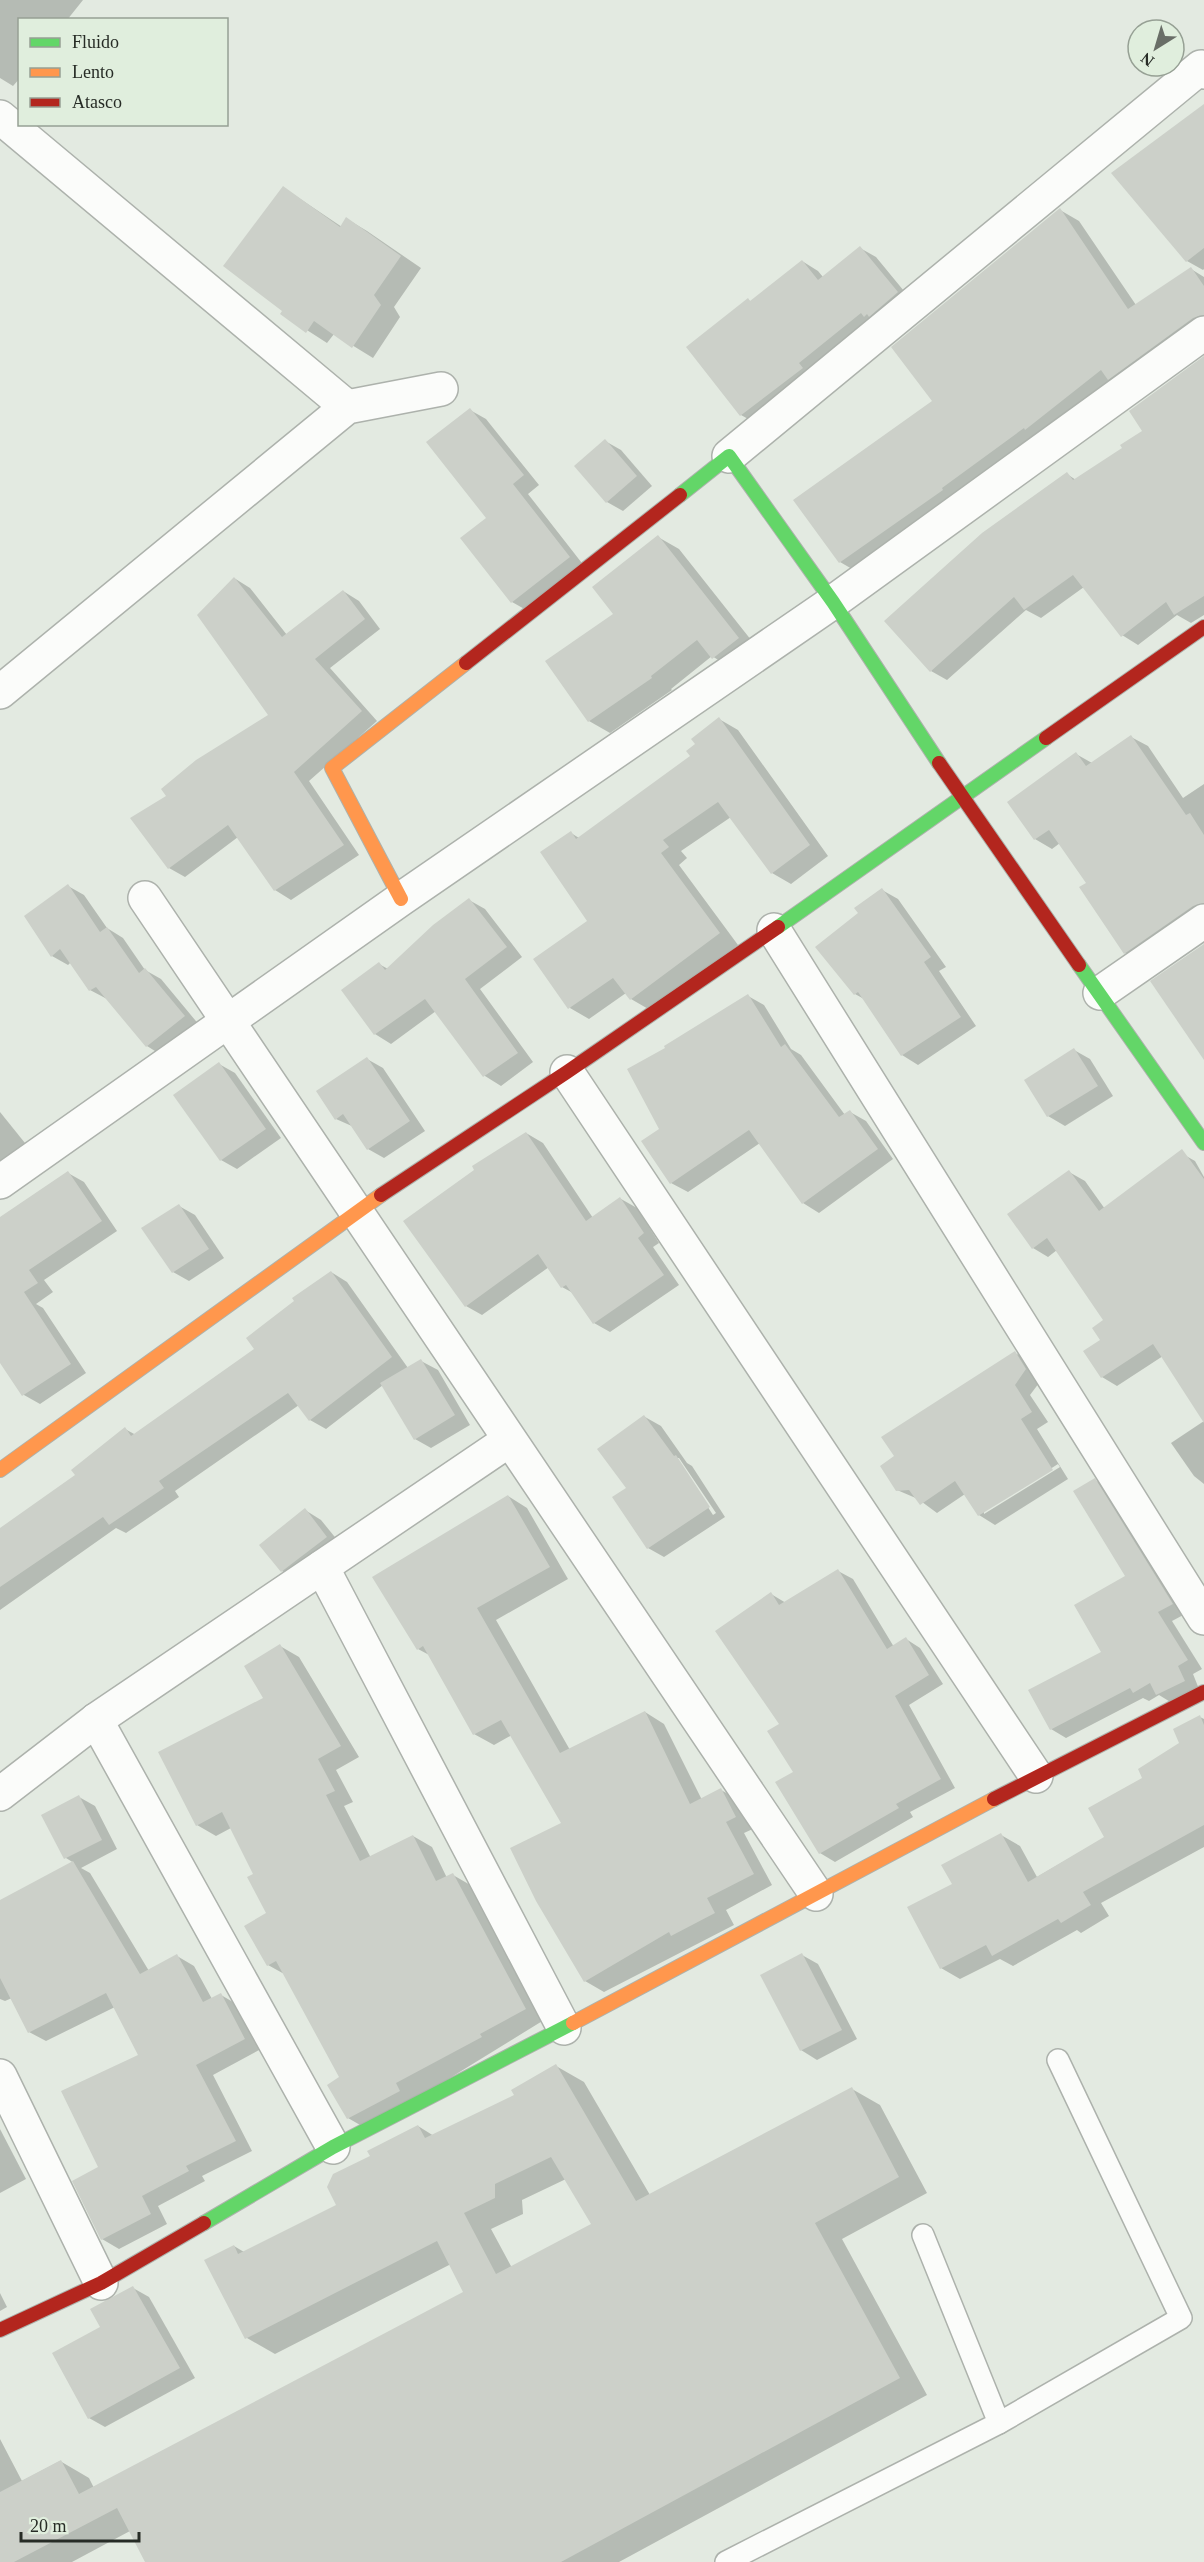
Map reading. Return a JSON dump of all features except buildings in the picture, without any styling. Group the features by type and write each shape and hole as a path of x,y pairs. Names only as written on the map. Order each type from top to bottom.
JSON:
{"street":[{"path":"401,899 332,768 729,456 1201,67 1204,72"},
{"path":"0,117 348,407"},
{"path":"0,1182 401,899 833,602 1204,333"},
{"path":"0,692 348,407 441,388"},
{"path":"729,456 833,602 963,799 1204,1143"},
{"path":"0,1470 355,1212 567,1072 774,930 1204,627"},
{"path":"145,898 508,1441 816,1893"},
{"path":"1100,993 1204,921"},
{"path":"774,930 1204,1618"},
{"path":"567,1072 1036,1776"},
{"path":"0,1794 96,1720 508,1441"},
{"path":"322,1567 564,2028"},
{"path":"0,2330 101,2283 333,2147 564,2028 1036,1776 1204,1692"},
{"path":"96,1720 333,2147"},
{"path":"0,2076 101,2283"}],"lane":[{"path":"726,2562 999,2423 1181,2318 1058,2060"},
{"path":"923,2235 999,2423"}],"traffic: fast":[{"path":"680,495 729,456 833,602 939,763"},
{"path":"778,927 1046,738"},
{"path":"1079,965 1204,1143"},
{"path":"204,2223 333,2147 573,2023"}],"traffic: slow":[{"path":"401,899 332,768 466,663"},
{"path":"0,1470 381,1195"},
{"path":"573,2023 994,1799"}],"traffic: jam":[{"path":"466,663 680,495"},
{"path":"1046,738 1204,627"},
{"path":"939,763 1079,965"},
{"path":"381,1195 567,1072 778,927"},
{"path":"994,1799 1204,1692"},
{"path":"0,2330 101,2283 204,2223"}]}
